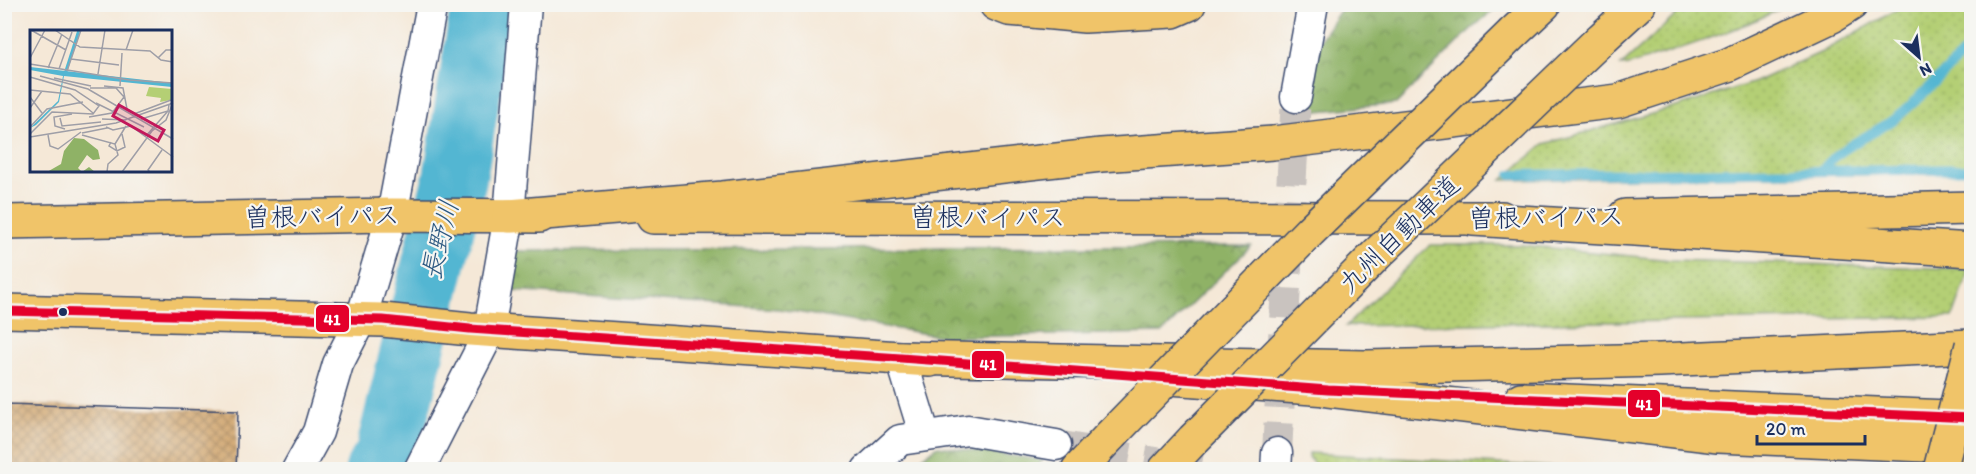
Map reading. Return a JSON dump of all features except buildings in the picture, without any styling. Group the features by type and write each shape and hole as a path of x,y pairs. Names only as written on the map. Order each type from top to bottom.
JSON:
{"main road":[{"path":"996,4 1009,9 1084,15 1173,11 1189,4"},
{"path":"1078,470 1310,231 1545,4"},
{"name":"九州自動車道","path":"1165,470 1376,255 1639,4"},
{"path":"504,216 723,198 1101,155 1273,143 1618,102 1728,65 1832,16 1851,4"},
{"name":"曽根バイパス","path":"4,222 400,215 1473,219 1971,208"},
{"path":"1473,219 1971,250"},
{"path":"4,311 372,319 479,329 1328,390 1971,418"},
{"path":"901,358 1367,367 1660,360 1971,346 1940,470"},
{"path":"1328,390 1718,436 1971,447"}],"street":[{"path":"297,470 318,432 339,364 372,319 400,215 432,4"},
{"path":"419,470 479,329 504,216 526,4"},
{"path":"1296,97 1313,4"},
{"path":"901,358 925,436"},
{"path":"867,470 900,440 968,430 1056,445"}],"green space":[{"path":"1688,4 1788,5 1710,38 1621,66"},
{"path":"1344,5 1499,5 1469,31 1396,104 1307,112 1310,65 1322,37"},
{"path":"1905,5 1971,5 1971,173 1502,180 1544,144 1680,106 1755,82 1822,52"},
{"path":"1430,245 1521,245 1671,260 1970,269 1953,317 1346,326"},
{"path":"1251,246 1162,333 945,337 779,309 512,291 514,251"},
{"path":"938,446 1043,460 1035,469 905,470"},
{"path":"1309,453 1585,469 1324,469 1315,465 1308,457"}],"waterway":[{"name":"長野川","path":"377,470 386,457 455,178 483,4"},
{"path":"1822,171 1847,147 1897,117 1972,45"},
{"path":"1511,175 1972,169"}],"tunnel":[{"path":"1277,453 1296,97"},
{"path":"1056,445 1201,470"}],"transit line":[{"name":"41","path":"4,311 383,320 470,329 1328,390 1972,418"}]}
